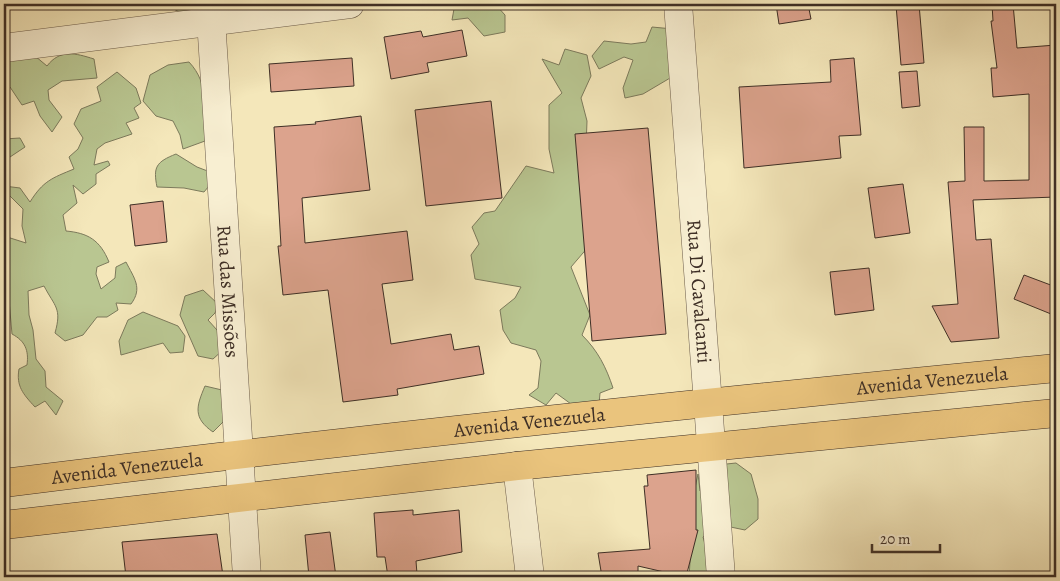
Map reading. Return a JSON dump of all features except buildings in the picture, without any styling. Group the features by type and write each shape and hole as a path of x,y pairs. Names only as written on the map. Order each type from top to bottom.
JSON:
{"main road":[{"name":"Avenida Venezuela","path":"4,483 239,454 709,402 1056,368"},
{"name":"Avenida Venezuela","path":"4,525 244,496 711,445 1056,413"}],"street":[{"path":"4,48 211,12 350,4"},
{"name":"Rua Di Cavalcanti","path":"678,4 721,577"},
{"name":"Rua das Missões","path":"211,12 239,454 244,496 247,577"},
{"path":"517,466 530,577"}],"green space":[{"path":"164,4 195,4 187,16"},
{"path":"481,4 495,4 505,15 505,32 484,36 468,18 452,20 454,9"},
{"path":"652,27 673,29 687,68 643,94 625,98 623,88 633,60 624,57 599,69 592,56 604,41 631,44 646,42"},
{"path":"565,49 587,55 591,76 581,98 587,121 586,148 595,239 571,267 590,315 582,335 601,360 613,388 600,393 599,405 571,404 556,393 546,405 529,395 538,388 541,361 536,350 511,343 503,330 500,310 515,298 521,287 475,279 471,255 479,244 472,227 484,213 495,211 526,166 554,173 549,149 549,105 562,93 542,59 559,65"},
{"path":"29,51 47,66 57,57 68,54 94,59 97,78 62,81 48,90 49,100 62,117 52,132 40,116 34,101 22,105 10,87 4,85 4,61"},
{"path":"189,62 196,71 203,89 205,99 205,141 183,149 180,135 173,121 156,116 143,101 150,75 168,65"},
{"path":"117,72 136,88 141,103 134,108 139,118 126,123 132,134 105,143 97,149 94,165 108,161 110,165 96,174 96,184 83,194 73,185 77,203 63,215 66,231 87,236 102,248 109,262 97,267 96,274 101,289 115,278 116,267 126,262 137,288 135,298 131,304 116,303 118,310 107,317 97,317 83,335 65,341 55,333 58,318 56,308 44,286 28,291 29,315 33,330 36,359 45,371 46,387 63,401 56,415 45,401 35,407 24,394 20,385 19,369 27,365 27,350 23,343 12,334 8,289 4,272 4,236 26,243 22,226 23,209 4,190 4,186 20,188 30,202 39,189 49,181 74,169 69,157 78,149 83,138 74,124 81,109 101,101 97,87"},
{"path":"20,138 25,147 10,157 4,153 4,139"},
{"path":"176,154 197,167 218,175 204,192 184,188 157,187 155,175 158,166 164,160"},
{"path":"203,290 218,304 215,313 208,320 226,340 224,349 213,359 198,356 180,315 185,296"},
{"path":"143,312 178,326 185,336 183,352 170,353 163,343 121,355 119,341 128,320"},
{"path":"205,386 222,390 225,420 213,432 202,422 198,412 198,406"},
{"path":"736,463 751,474 758,499 758,519 745,530 716,524 703,537 715,577 689,577 695,488 698,474 700,491 717,465"}]}
